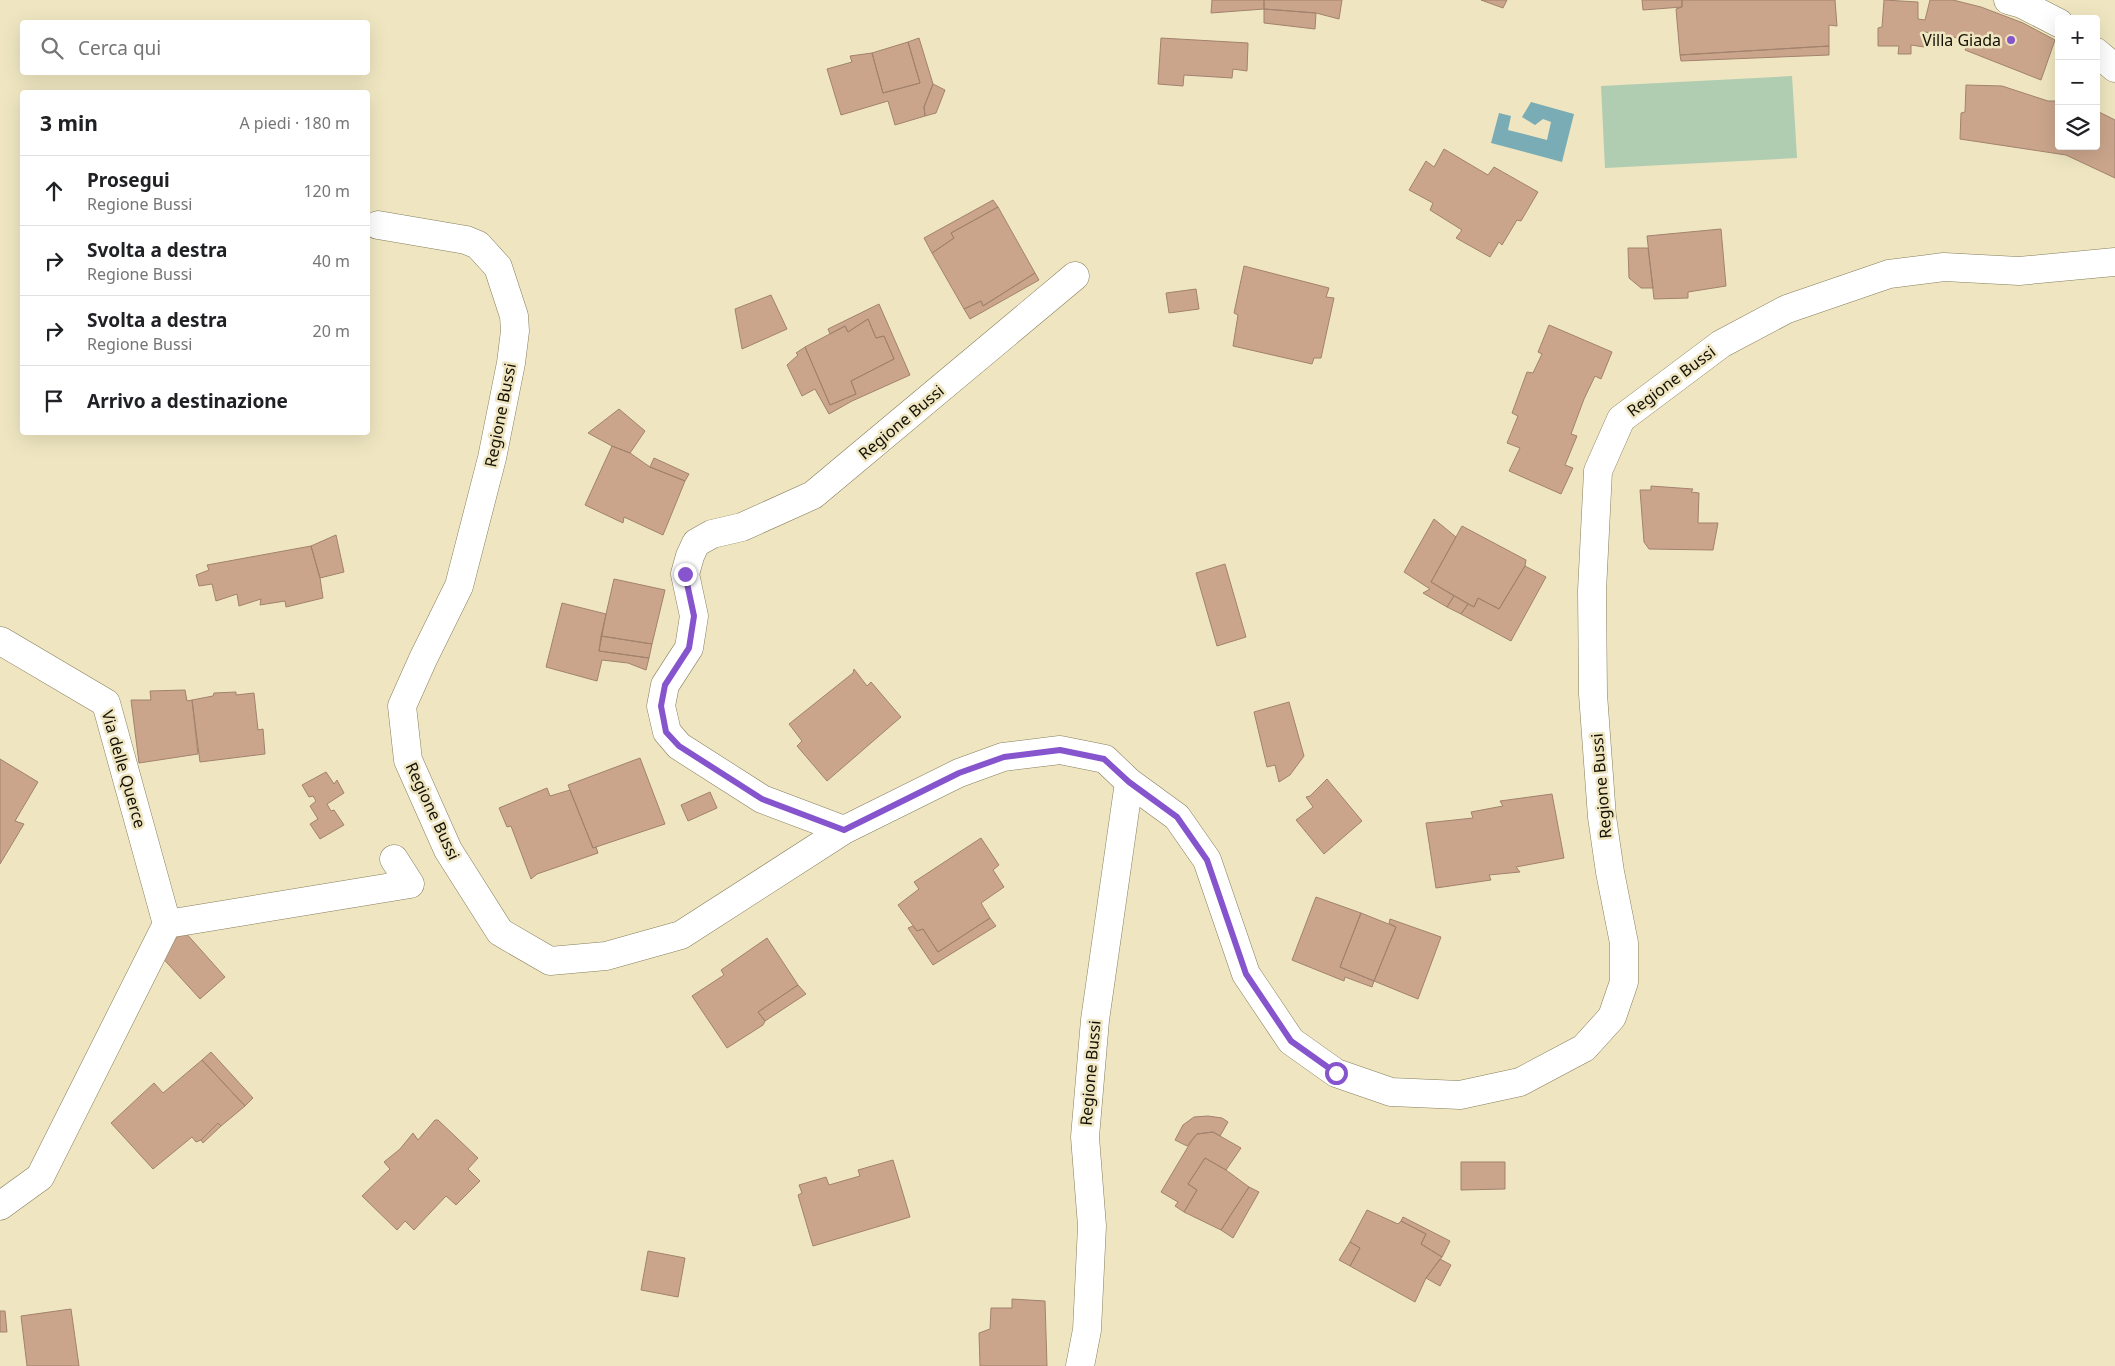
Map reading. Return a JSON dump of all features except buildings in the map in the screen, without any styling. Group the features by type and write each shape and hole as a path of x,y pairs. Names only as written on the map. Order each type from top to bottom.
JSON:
{"street":[{"path":"2008,0 2022,4 2055,21"},
{"path":"2100,55 2115,68"},
{"name":"Regione Bussi","path":"378,225 466,240 478,245 498,267 514,316 515,331 511,363 492,458 459,586 402,706 408,760 448,850 500,932 550,961 606,956 681,935 844,830 959,773 1004,757 1060,750 1104,759 1129,782 1177,817 1207,860 1246,974 1291,1041 1336,1073 1391,1092 1460,1095 1520,1082 1584,1048 1612,1017 1624,982 1624,943 1610,872 1602,817 1593,694 1592,591 1598,471 1621,419 1729,340 1787,309 1889,274 1944,267 2019,271 2115,262"},
{"name":"Regione Bussi","path":"844,830 762,799 679,746 666,732 661,706 665,685 689,648 694,616 685,574 690,556 696,542 712,534 742,527 813,495 1075,276"},
{"name":"Via delle Querce","path":"0,642 106,703 167,924"},
{"name":"Regione Bussi","path":"1080,1366 1087,1330 1092,1226 1085,1137 1094,1020 1129,782"},
{"path":"0,1206 40,1177 167,924 410,884 394,859"}],"green space":[{"path":"1792,76 1797,158 1605,168 1601,86"}],"water":[{"path":"1531,102 1574,114 1562,162 1491,143 1499,113 1511,116 1508,130 1547,140 1551,122 1543,119 1535,125 1522,117"}],"place":[{"name":"Villa Giada","path":"2011,40"}],"route":[{"path":"685,574 694,616 689,648 665,685 661,706 666,732 679,746 762,799 844,830 959,773 1004,757 1060,750 1104,759 1129,782 1177,817 1207,860 1246,974 1291,1041 1336,1073"}]}
